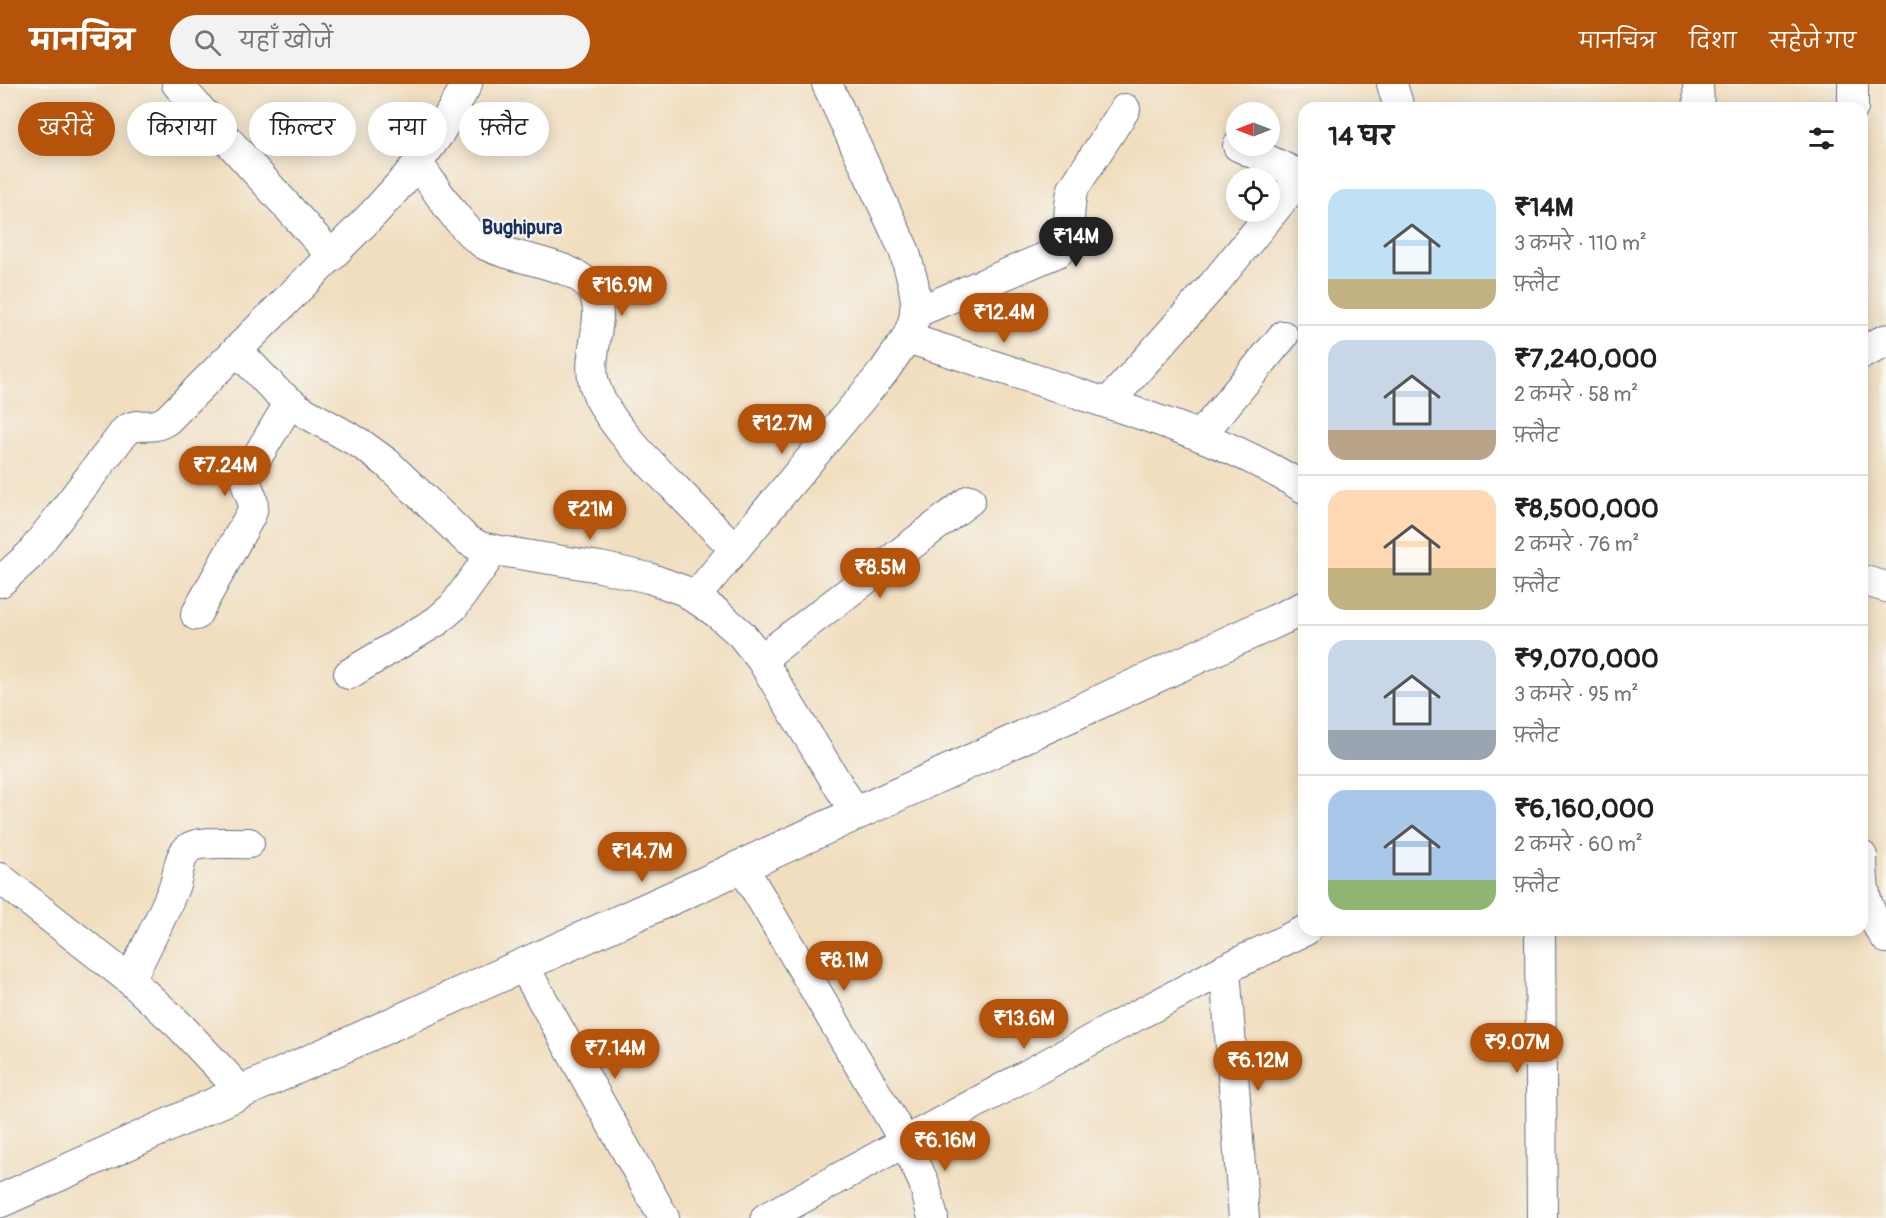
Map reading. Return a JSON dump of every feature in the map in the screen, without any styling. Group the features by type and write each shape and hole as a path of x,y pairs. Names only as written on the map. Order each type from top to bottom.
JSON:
{"street":[{"path":"177,84 332,256"},
{"path":"0,582 30,555 126,430 132,426 159,426 167,420 374,213 418,164 438,135 467,84"},
{"path":"694,598 884,371 911,325 916,301 904,250 827,84"},
{"path":"1392,84 1397,102"},
{"path":"1698,84 1699,102"},
{"path":"1853,84 1853,102"},
{"path":"911,325 1058,252 1068,236 1069,200 1073,189 1125,109"},
{"path":"1259,156 1298,175"},
{"path":"418,164 465,228 484,244 507,254 566,271 581,278 592,288 598,310 592,366 596,391 617,426 642,455 735,549"},
{"path":"1108,403 1213,285 1298,183"},
{"path":"911,325 1108,403 1235,450 1298,484"},
{"path":"1200,436 1283,336"},
{"path":"1868,349 1886,341"},
{"path":"237,350 276,391 299,409 360,444 387,463 465,539 480,547 494,550 600,567 649,578 685,591 717,613 741,634 761,659 856,814"},
{"path":"196,615 251,514 254,502 246,484 248,472 290,402"},
{"path":"761,659 970,500"},
{"path":"349,674 437,621 454,606 494,550"},
{"path":"1868,582 1886,587"},
{"path":"0,1202 742,866 1298,611"},
{"path":"130,980 174,887 185,850 202,844 249,843"},
{"path":"742,866 905,1142 924,1183 933,1218"},
{"path":"0,878 130,980 179,1025 242,1092"},
{"path":"1868,890 1876,905 1878,928 1886,938"},
{"path":"766,1218 1111,1029 1298,934"},
{"path":"1540,936 1542,1218"},
{"path":"523,965 664,1218"},
{"path":"1225,969 1244,1218"}],"district":[{"name":"Bughipura","path":"522,227"}]}
